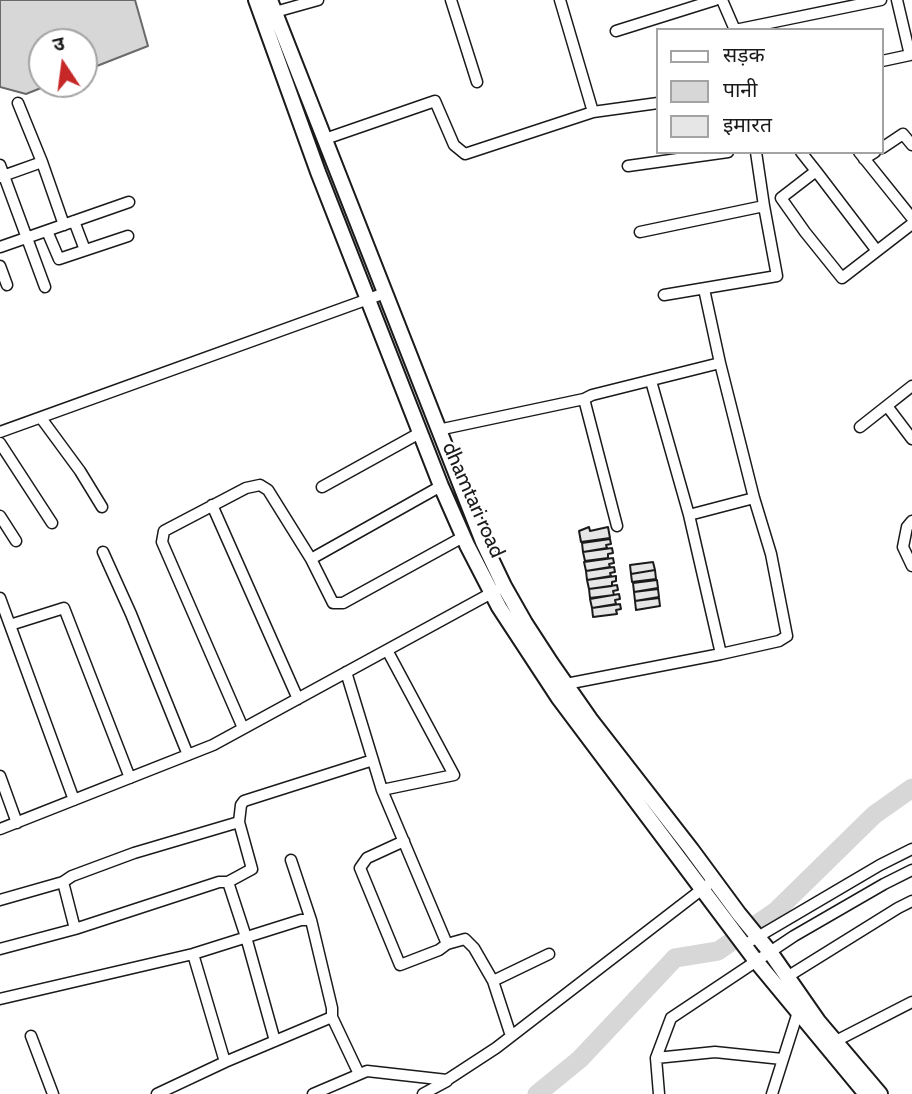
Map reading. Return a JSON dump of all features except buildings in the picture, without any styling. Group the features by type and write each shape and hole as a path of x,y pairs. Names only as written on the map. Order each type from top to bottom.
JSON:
{"main road":[{"name":"dhamtari road","path":"256,0 318,172 441,486 463,537 498,590 499,607 558,697 702,890 734,919 743,945 798,1012 831,1044"},
{"path":"272,6 483,542 498,590 525,623 590,719 714,880 734,919 757,937 769,952 866,1094"},
{"path":"831,1044 880,1094"}],"street":[{"path":"272,6 318,0"},
{"path":"451,0 477,82"},
{"path":"560,0 593,112"},
{"path":"616,31 715,0"},
{"path":"722,0 734,28"},
{"path":"745,28 881,0"},
{"path":"884,61 911,55 897,0"},
{"path":"324,139 435,101 454,145 465,154 593,112 656,103"},
{"path":"18,103 41,162 69,223 85,250"},
{"path":"884,147 903,134 912,145"},
{"path":"628,166 714,154"},
{"path":"664,295 778,276 756,154"},
{"path":"803,154 877,251"},
{"path":"861,156 912,218"},
{"path":"3,177 41,162"},
{"path":"0,165 45,287"},
{"path":"816,171 781,198 842,278 912,224"},
{"path":"0,247 129,202"},
{"path":"640,232 764,206"},
{"path":"47,231 59,259 128,236"},
{"path":"0,266 7,285"},
{"path":"566,684 721,654 779,641 787,636 771,554 754,498 704,289"},
{"path":"0,432 385,293"},
{"path":"439,430 584,399 592,394 720,363"},
{"path":"651,381 689,515 721,654"},
{"path":"860,427 912,386"},
{"path":"584,399 617,526"},
{"path":"887,406 912,439"},
{"path":"41,418 80,471 102,507"},
{"path":"322,487 421,434"},
{"path":"0,443 52,523"},
{"path":"243,729 162,542 164,531 246,488 260,485 268,490 311,559 333,603 343,603 463,537"},
{"path":"311,559 441,486"},
{"path":"689,515 754,498"},
{"path":"212,505 298,699"},
{"path":"0,516 16,541"},
{"path":"912,521 907,527 903,547 912,566"},
{"path":"103,552 188,755"},
{"path":"0,829 213,745 498,590"},
{"path":"0,598 74,800"},
{"path":"10,625 64,608 130,778"},
{"path":"382,790 454,775 387,650"},
{"path":"346,672 382,790 447,944"},
{"path":"0,949 75,929 219,882 228,882 253,869 239,822 240,805 244,801 373,760"},
{"path":"0,776 17,823"},
{"path":"0,900 63,882 72,876 134,853 239,822"},
{"path":"404,841 367,859 360,868 400,965 465,939 474,948 493,981 511,1036"},
{"path":"743,945 912,849"},
{"path":"292,860 311,920 332,1017 359,1074"},
{"path":"659,1094 656,1058 671,1018 794,936 912,870"},
{"path":"423,1094 511,1036 714,880"},
{"path":"63,882 75,929"},
{"path":"228,882 275,1041"},
{"path":"787,977 912,901"},
{"path":"0,999 193,954 301,920 311,920"},
{"path":"193,954 225,1062"},
{"path":"493,981 548,954"},
{"path":"831,1044 912,1002"},
{"path":"772,1094 798,1012"},
{"path":"157,1094 332,1017"},
{"path":"31,1037 53,1094"},
{"path":"656,1058 715,1052 782,1059"},
{"path":"313,1094 367,1071 447,1080"}],"water":[{"path":"0,0 135,0 148,46 98,66 98,28 28,28 28,93 0,87"}],"waterway":[{"path":"537,1094 580,1059 675,958 718,951 776,911 874,815 912,788"}]}
